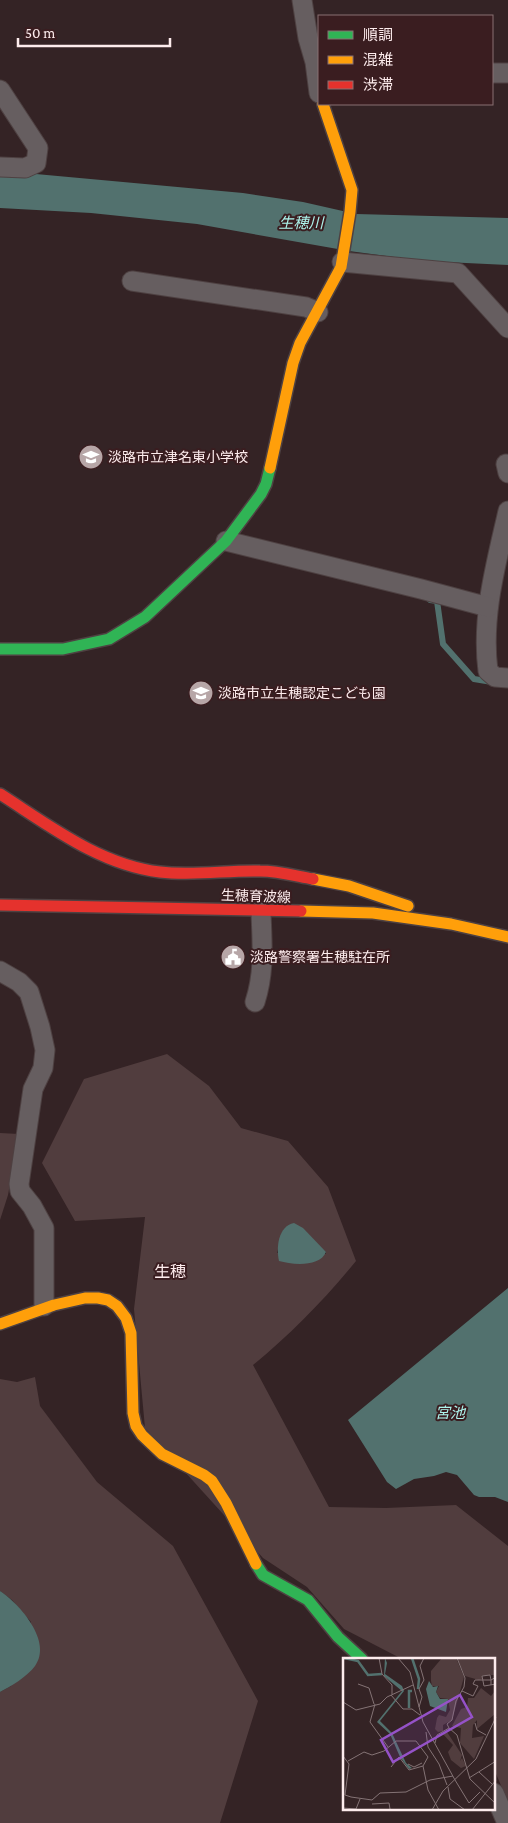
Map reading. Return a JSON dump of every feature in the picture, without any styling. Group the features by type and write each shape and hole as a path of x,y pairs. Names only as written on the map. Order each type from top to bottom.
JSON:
{"street":[{"path":"302,0 308,38 317,62 318,78"},
{"path":"493,73 508,73"},
{"path":"0,90 38,148 36,163 25,168 0,167"},
{"path":"0,649 63,649 109,639 145,617 226,541 261,494 266,484 293,363 300,343 329,291 343,256 352,190 323,105"},
{"path":"343,256 458,273 508,328"},
{"path":"132,281 306,307 318,312"},
{"path":"508,511 488,607 485,648 488,671 495,677 508,678"},
{"path":"226,541 488,607"},
{"path":"0,794 71,839 122,864 160,872 196,874 260,871 282,873 358,889 455,921 472,929"},
{"name":"生穂育波線","path":"0,905 372,913 451,924 508,937"},
{"path":"255,1002 263,968 261,912"},
{"path":"0,970 20,982 29,992 45,1050 43,1068 33,1089 19,1184 20,1191 32,1206 44,1228 44,1306"},
{"path":"0,1324 44,1306 98,1297 120,1307 128,1320 131,1333 133,1413 136,1426 142,1435 162,1454 212,1481 226,1503 251,1556 263,1574 308,1600 338,1637 361,1658"},
{"path":"496,1798 507,1823"}],"shaded area":[{"path":"167,1054 209,1086 241,1128 288,1141 328,1187 356,1261 307,1316 253,1365 329,1507 386,1508 456,1505 508,1546 508,1802 496,1774 496,1658 400,1658 344,1629 307,1587 263,1558 145,1428 134,1309 145,1217 75,1221 42,1163 84,1079","holes":["282,1233 321,1248 326,1254 277,1253"]},
{"path":"0,1133 19,1134 8,1195 0,1220"},
{"path":"35,1377 40,1406 97,1482 173,1546 258,1701 220,1823 0,1823 0,1692 11,1686 31,1622 12,1600 0,1591 0,1379 17,1382"}],"water":[{"name":"生穂川","path":"0,173 25,173 243,193 303,202 356,214 508,218 508,265 424,261 349,251 197,224 91,213 0,208"},
{"path":"294,1223 303,1228 326,1252 323,1257 306,1264 279,1261 279,1238 284,1228"},
{"name":"宮池","path":"508,1288 508,1502 495,1497 479,1497 474,1495 457,1475 446,1472 414,1479 396,1489 387,1482 348,1420"},
{"path":"0,1591 25,1614 32,1624 40,1646 39,1656 32,1670 19,1681 0,1692"}],"waterway":[{"path":"430,600 437,601 443,644 474,679 492,682"}],"traffic: fast":[{"path":"0,649 63,649 109,639 145,617 226,541 261,494 270,468"},
{"path":"256,1564 263,1575 308,1600 338,1637 361,1658"}],"traffic: slow":[{"path":"270,468 293,363 300,343 341,267 350,212 352,190 323,105"},
{"path":"313,879 349,886 408,906"},
{"path":"301,911 373,913 451,924 508,937"},
{"path":"0,1324 54,1305 85,1298 108,1300 117,1306 126,1318 131,1333 133,1413 136,1426 142,1435 162,1454 212,1481 226,1503 256,1564"}],"traffic: jam":[{"path":"0,794 57,831 96,853 138,868 160,872 185,873 267,871 313,879"},
{"path":"0,905 301,911"}],"place":[{"name":"淡路市立津名東小学校","path":"91,457"},
{"name":"淡路市立生穂認定こども園","path":"201,693"},
{"name":"淡路警察署生穂駐在所","path":"233,957"}],"district":[{"name":"生穂","path":"170,1271"}]}
